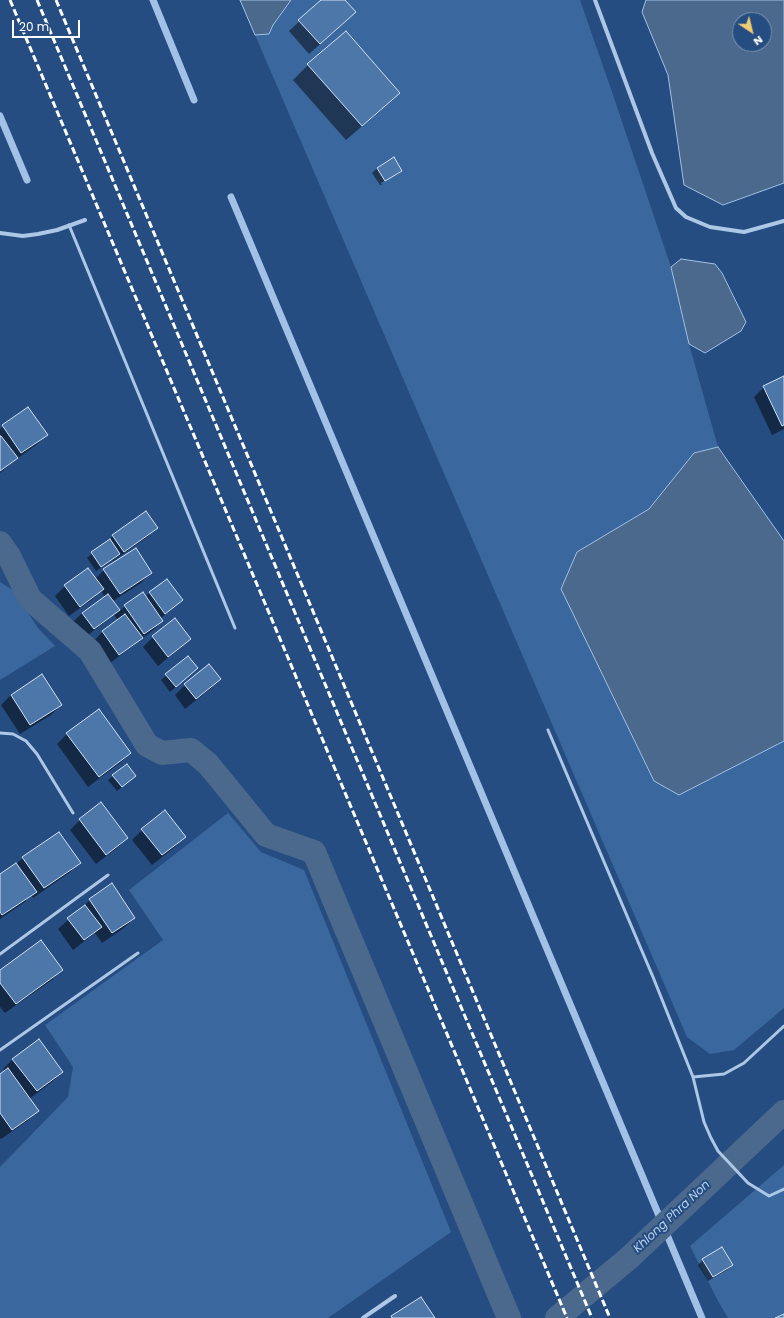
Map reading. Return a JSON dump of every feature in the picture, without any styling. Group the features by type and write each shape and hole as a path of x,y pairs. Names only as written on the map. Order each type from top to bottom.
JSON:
{"street":[{"path":"595,0 652,153 676,208 686,217 710,227 744,232 784,221"},
{"path":"0,233 23,236 45,233 85,220"},
{"path":"363,1318 395,1296"}],"lane":[{"path":"69,225 235,628"},
{"path":"548,730 653,977 693,1076 704,1122 711,1138 718,1151 748,1183 769,1196 784,1189"},
{"path":"0,733 13,734 26,741 36,754 73,813"},
{"path":"0,954 108,875"},
{"path":"0,1050 138,953"},
{"path":"693,1076 724,1074 744,1062 784,1026"}],"shaded area":[{"path":"240,0 291,0 273,25 269,34 255,35"},
{"path":"291,0 580,0 671,267 689,344 718,447 694,453 649,509 577,552 679,795 784,741 784,1008 734,1050 710,1054 687,1037 255,35 269,34 273,25"},
{"path":"646,0 784,0 784,183 723,205 684,185 668,75 642,12"},
{"path":"681,259 715,264 722,273 746,322 741,331 705,353 689,344 671,267"},
{"path":"718,447 784,541 784,741 679,795 654,781 561,589 577,552 649,509 694,453"},
{"path":"0,582 13,590 38,628 55,646 0,680"},
{"path":"228,813 261,852 304,870 451,1232 328,1318 0,1318 0,1167 68,1097 73,1067 45,1025 163,940 129,890"},
{"path":"784,1165 784,1318 728,1318 690,1246"}],"building":[{"path":"321,0 345,0 356,12 320,44 298,20"},
{"path":"346,31 400,93 362,126 307,64"},
{"path":"394,157 402,171 385,181 377,168"},
{"path":"784,376 784,425 782,426 763,386"},
{"path":"28,407 48,435 21,453 2,425"},
{"path":"0,436 18,458 0,471"},
{"path":"146,511 158,528 124,552 112,535"},
{"path":"110,539 120,554 101,567 91,552"},
{"path":"136,548 152,573 120,594 103,569"},
{"path":"88,568 104,589 80,607 64,585"},
{"path":"167,579 183,600 165,614 149,592"},
{"path":"143,592 163,621 144,634 124,605"},
{"path":"108,594 120,610 94,629 82,613"},
{"path":"125,614 143,638 119,655 102,631"},
{"path":"175,618 191,639 168,657 152,636"},
{"path":"188,656 198,668 176,687 165,674"},
{"path":"209,664 221,679 196,699 184,684"},
{"path":"42,674 62,705 30,725 11,695"},
{"path":"99,709 131,753 99,777 66,733"},
{"path":"127,764 136,776 122,787 112,775"},
{"path":"101,802 128,838 106,855 79,819"},
{"path":"165,810 186,837 162,855 141,829"},
{"path":"59,832 81,863 44,888 22,857"},
{"path":"16,863 37,892 2,915 0,912 0,874"},
{"path":"112,883 135,918 112,933 89,899"},
{"path":"85,905 102,927 84,940 67,918"},
{"path":"41,940 63,970 16,1004 0,983 0,970"},
{"path":"39,1039 63,1072 37,1091 12,1059"},
{"path":"8,1068 39,1111 12,1130 0,1113 0,1074"},
{"path":"722,1247 733,1265 713,1277 702,1259"},
{"path":"421,1297 435,1318 392,1318 391,1316"},
{"path":"784,1314 784,1318 775,1318"}],"waterway":[{"path":"153,0 194,100"},
{"path":"0,116 27,180"},
{"path":"231,197 702,1318"},
{"path":"0,543 9,556 30,599 90,651 147,745 162,753 191,750 208,764 266,835 314,852 509,1318"},
{"name":"Khlong Phra Non","path":"557,1318 629,1258 784,1112"}],"railway":[{"path":"10,0 567,1318"},
{"path":"37,0 592,1318"},
{"path":"56,0 610,1318"}]}
